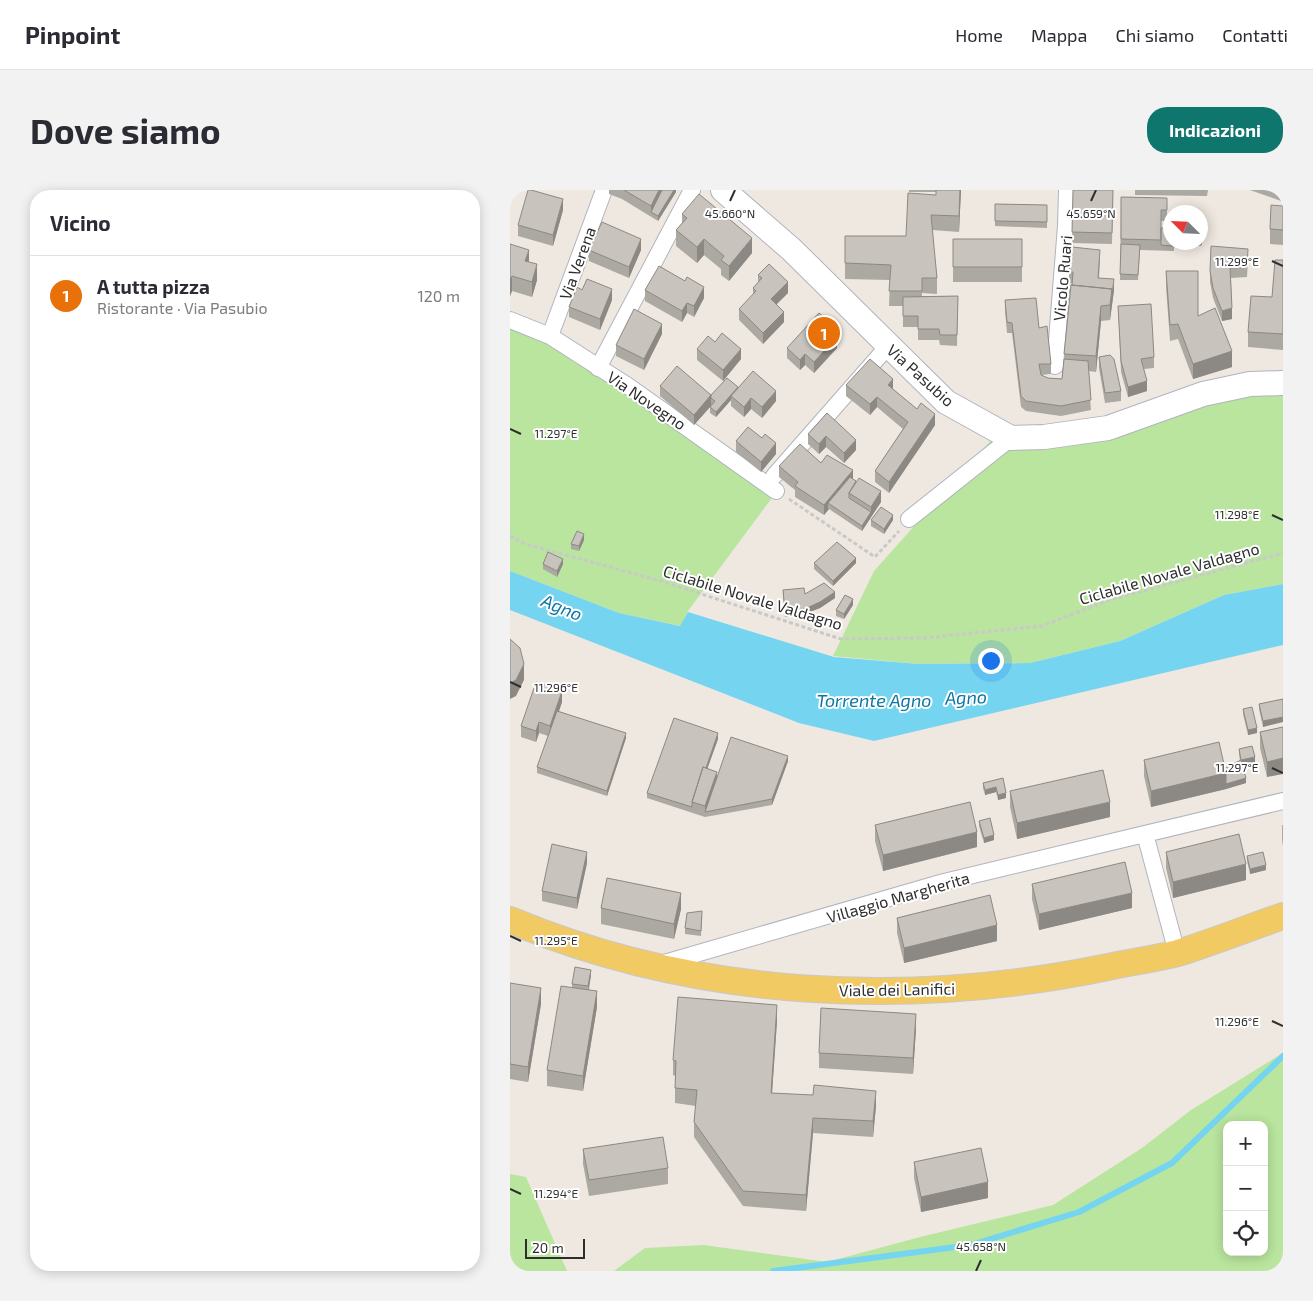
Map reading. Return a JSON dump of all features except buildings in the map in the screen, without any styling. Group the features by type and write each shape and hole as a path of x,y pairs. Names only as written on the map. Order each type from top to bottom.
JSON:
{"main road":[{"name":"Via Pasubio","path":"723,190 791,250 946,402 1011,438 1044,438 1108,428 1203,394 1250,384 1283,383"},
{"name":"Viale dei Lanifici","path":"510,920 580,945 653,967 795,988 878,992 948,989 1060,977 1177,953 1283,916"}],"street":[{"name":"Via Verena","path":"550,336 604,190"},
{"path":"598,368 692,190"},
{"name":"Vicolo Ruari","path":"1055,366 1066,226 1066,190"},
{"name":"Via Novegno","path":"510,320 550,336 775,484"},
{"path":"775,484 888,345"},
{"path":"909,519 1011,438"},
{"name":"Villaggio Margherita","path":"653,967 944,882 1283,802"},
{"path":"1144,834 1177,953"}],"path":[{"path":"775,484 875,557 909,519"},
{"name":"Ciclabile Novale Valdagno","path":"510,536 525,544 661,581 841,639 924,638 1042,626 1106,601 1283,553"}],"green space":[{"path":"510,315 774,495 688,611 681,626 619,613 510,571"},
{"path":"1283,383 1283,584 1224,595 1120,641 1030,663 919,664 833,656 874,571 1002,428 1058,437"},
{"path":"1283,1053 1283,1271 614,1271 645,1248 704,1245 827,1262 1053,1205 1142,1148 1191,1110"},
{"path":"510,1174 526,1177 567,1271 510,1271"}],"water":[{"name":"Torrente Agno","path":"510,571 619,613 680,626 688,612 834,657 919,664 1030,663 1120,641 1224,595 1283,584 1283,645 874,741 799,723 510,610"}],"waterway":[{"path":"773,1271 971,1245 1079,1212 1172,1163 1283,1056"}],"place":[{"name":"A tutta pizza","path":"824,333"}],"water label":[{"name":"Agno","path":"562,607"},
{"name":"Agno","path":"966,697"}]}
